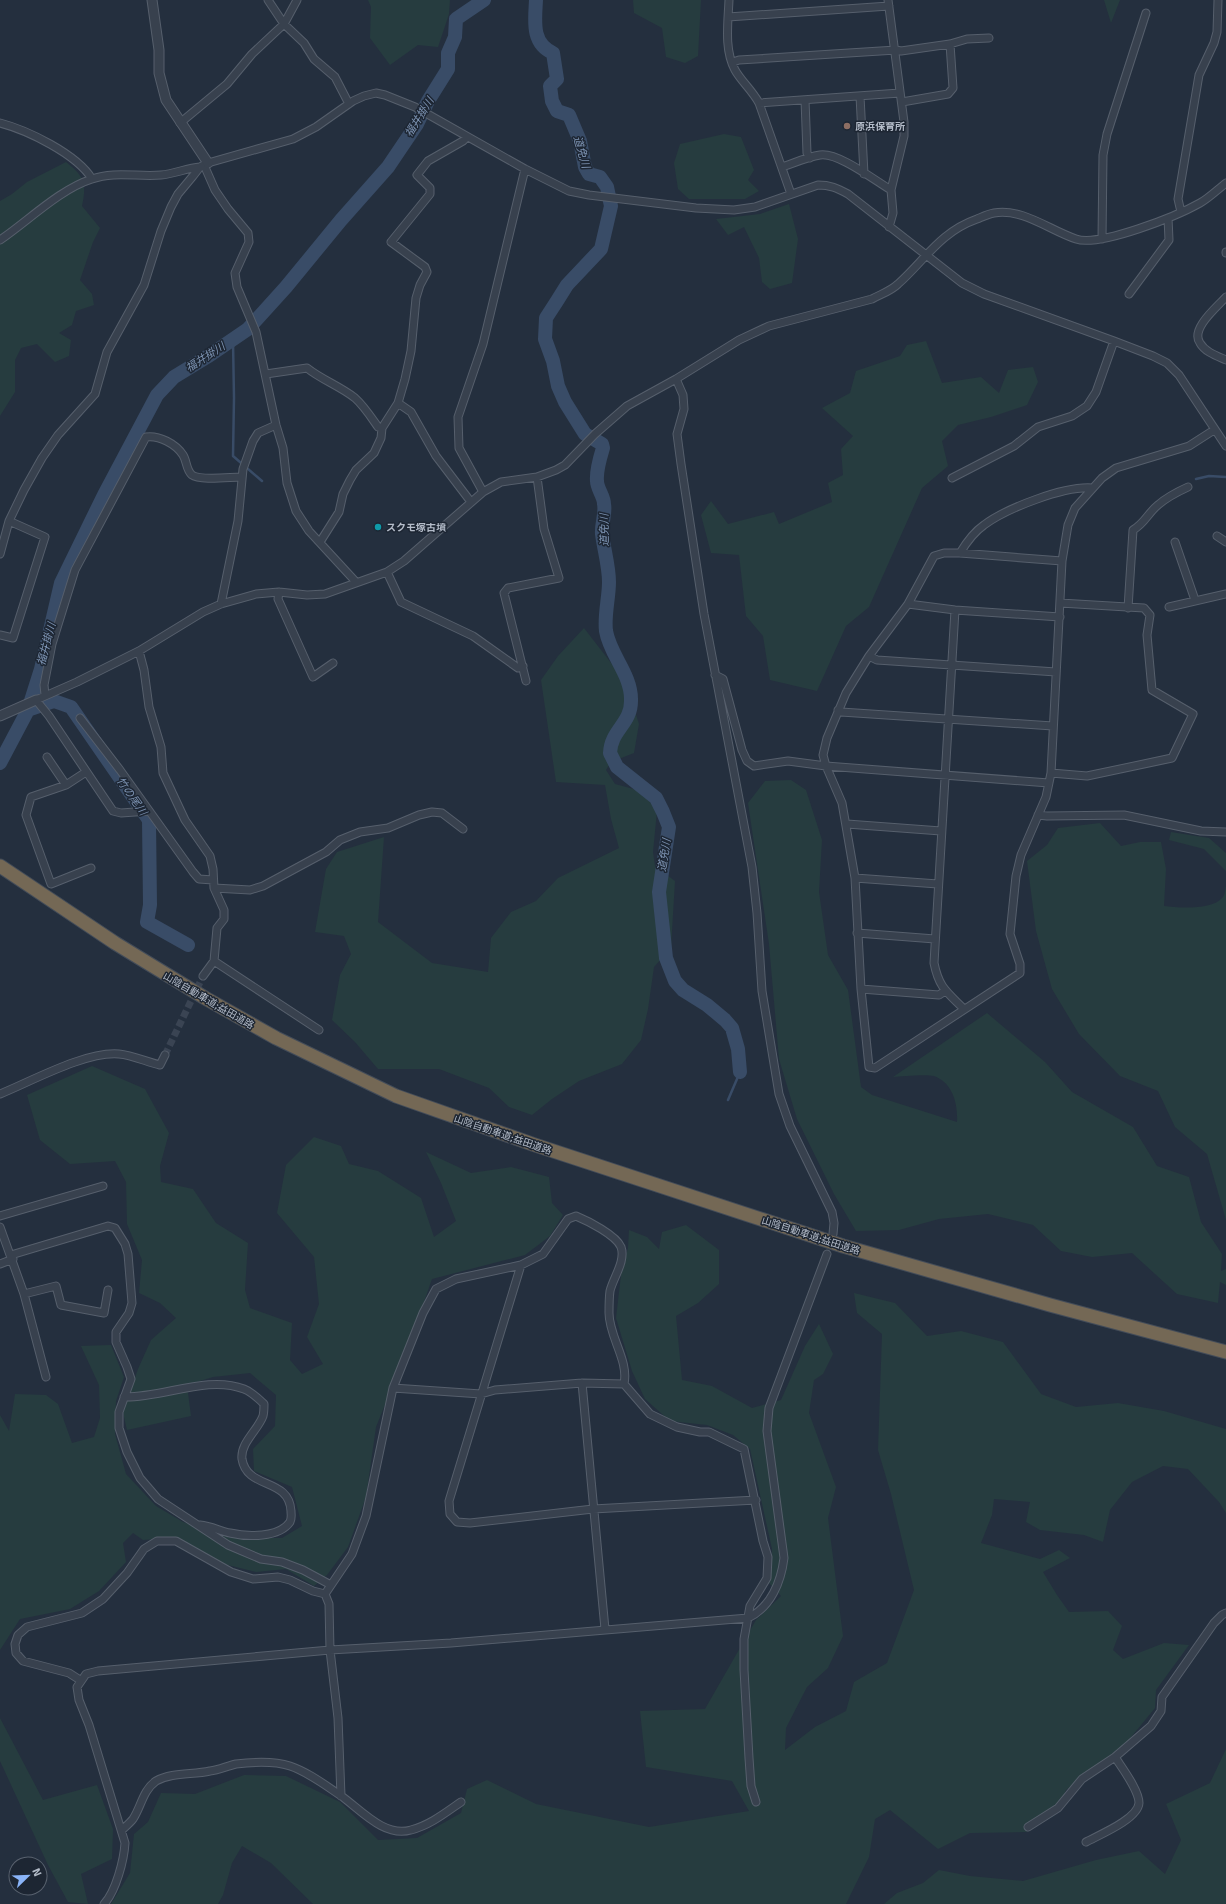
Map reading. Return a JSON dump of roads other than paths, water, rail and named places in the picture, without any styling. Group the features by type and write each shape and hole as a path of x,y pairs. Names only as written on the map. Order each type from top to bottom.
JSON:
{"highway":[{"name":"山陰自動車道;益田道路","path":"0,866 116,944 205,998 276,1038 396,1096 535,1145 843,1246 1050,1305 1226,1352"}],"street":[{"path":"152,0 161,80 166,100 204,165 215,190 228,209 248,233 250,242 235,273 237,287 256,332 276,425 283,448 287,483 296,511 309,531 356,582"},
{"path":"268,0 284,24 304,43 314,59 335,76 348,104"},
{"path":"180,123 227,84 252,54 284,24 297,0"},
{"path":"728,0 728,44 732,62 735,71 754,93 759,103 791,194"},
{"path":"1182,212 1178,200 1194,94 1199,74 1214,43 1217,32 1218,0"},
{"path":"728,17 889,3 902,102 904,136 891,190 893,213 889,227"},
{"path":"1102,239 1103,155 1107,134 1146,14"},
{"path":"732,62 739,60 896,50 901,51 950,44 967,39 989,38"},
{"path":"902,102 948,94 953,88 950,44"},
{"path":"0,240 72,187 92,179 117,174 143,176 164,175 293,139 316,127 348,104 364,96 376,93 415,107 525,169 569,191 589,195 696,208 734,210 755,207 818,185 828,185 848,194 962,283 984,294 1114,341 1167,363 1180,375 1225,445"},
{"path":"759,103 900,93"},
{"path":"860,96 864,174"},
{"path":"805,100 807,153 810,158"},
{"path":"0,123 10,125 58,148 86,170 92,179"},
{"path":"320,542 339,512 343,494 356,470 374,453 381,438 382,428 398,403 406,379 411,351 416,298 420,285 427,272 425,267 391,242 430,194 430,188 417,175 428,161 464,141 467,137"},
{"path":"782,167 821,155 831,155 844,160 891,190"},
{"path":"0,554 9,521 24,490 54,441 95,394 107,352 144,285 161,231 171,208 178,194 204,165"},
{"path":"483,492 459,448 458,417 483,344 525,169"},
{"path":"1,713 77,682 139,651 203,612 221,604 256,594 279,592 307,596 325,594 387,572 404,560 483,492 501,482 537,477 565,465 595,434 627,406 676,379 754,332 769,326 872,299 887,292 898,284 944,236 971,221 993,213 1009,212 1027,217 1077,239 1090,241 1102,239 1168,218 1200,203 1226,183"},
{"path":"1129,294 1169,240 1168,218"},
{"path":"1226,297 1201,324 1197,334 1199,342 1206,350 1226,360"},
{"path":"952,478 1014,446 1038,427 1072,416 1087,406 1096,392 1114,341"},
{"path":"266,374 307,368 353,397 363,406 378,427 382,428"},
{"path":"676,379 683,396 684,410 677,434 704,614 752,867 757,913 762,991 779,1094 790,1126 832,1212 834,1223 833,1234"},
{"path":"398,403 411,412 436,456 471,502"},
{"path":"221,604 238,521 241,477 253,441 258,433 276,425"},
{"path":"1062,560 960,553 944,553 934,556 908,604 870,656 846,693 838,710 823,755 826,766 842,803 847,824 855,878 861,989 869,1066 875,1068 1020,973 1020,964 1010,934 1016,876 1021,855 1046,798 1051,774 1062,560 1068,525 1075,508 1102,478 1116,468 1189,446 1214,430"},
{"path":"45,695 44,685 52,644 75,570 146,437 163,439 177,448 184,456 192,475 201,477 241,477"},
{"path":"526,680 504,593 508,588 559,578 544,529 537,477"},
{"path":"960,553 966,544 984,525 1007,512 1044,497 1080,487 1092,488"},
{"path":"1128,608 1133,530 1141,526 1156,506 1171,495 1188,487"},
{"path":"0,635 13,638 45,537 9,521"},
{"path":"1217,536 1226,542"},
{"path":"1175,542 1195,600"},
{"path":"387,572 401,602 473,636 518,668 523,666"},
{"path":"279,592 278,599 313,677 333,663"},
{"path":"1169,607 1226,594"},
{"path":"1051,774 1087,776 1172,758 1193,714 1152,690 1147,635 1150,615 1144,608 1060,603"},
{"path":"908,604 954,610 1060,617"},
{"path":"954,610 934,939 934,963 937,979 945,991 964,1009"},
{"path":"139,651 144,670 149,707 160,747 163,773 186,820 210,856 213,868 213,884 224,910 224,919 217,928 214,961 203,976"},
{"path":"870,656 877,660 1056,672"},
{"path":"715,675 723,679 742,750 747,761 754,766 788,761 826,766 1049,783"},
{"path":"36,700 49,716 113,811 121,813 149,811"},
{"path":"838,710 841,712 1053,726"},
{"path":"80,718 192,872 199,879 213,884 250,890 263,886 326,852 340,840 360,832 388,828 419,814 432,812 442,813 463,829"},
{"path":"47,757 66,784"},
{"path":"86,772 66,784 31,797 26,815 51,884 91,868"},
{"path":"1038,815 1124,815 1201,831 1226,832"},
{"path":"847,824 941,831"},
{"path":"855,878 938,884"},
{"path":"857,933 934,939"},
{"path":"214,961 319,1030"},
{"path":"861,989 939,995 945,991"},
{"path":"0,1094 83,1059 100,1054 120,1054 160,1065 165,1055"},
{"path":"0,1216 103,1186"},
{"path":"325,1594 352,1554 366,1516 394,1388 423,1313 436,1290 456,1279 521,1265 543,1254 568,1219 576,1216 591,1223 615,1239 621,1247 622,1257 610,1292 609,1315 626,1374 624,1384"},
{"path":"0,1264 12,1257 108,1226 115,1228 125,1244 128,1254 132,1302 129,1313 116,1332 116,1342 131,1379 119,1412 119,1428 126,1452 140,1478 158,1499 228,1545 261,1559 282,1562 303,1570 331,1585"},
{"path":"0,1227 24,1294 46,1377"},
{"path":"104,1904 113,1890 124,1855 125,1843 89,1725 79,1700 77,1687 80,1680 86,1674 98,1671 330,1650 451,1643 748,1618 755,1615 769,1600 781,1578 784,1558 767,1431 769,1408 827,1254"},
{"path":"521,1265 449,1501 450,1514 457,1522 470,1523 593,1509 756,1500"},
{"path":"24,1294 56,1286 61,1305 104,1313 108,1290"},
{"path":"582,1383 605,1629"},
{"path":"394,1388 481,1394 495,1390 582,1383 624,1384 650,1414 677,1427 700,1432 709,1432 744,1449 756,1500 762,1541 768,1557 767,1578 750,1606 744,1639 744,1670 751,1786 756,1802"},
{"path":"124,1397 141,1398 216,1384 244,1389 255,1395 264,1404 260,1423 244,1447 242,1460 249,1475 282,1490 291,1503 292,1519 285,1529 268,1535 230,1533 212,1526 198,1525"},
{"path":"80,1680 69,1673 23,1661 16,1653 14,1644 18,1635 27,1627 82,1613 103,1599 127,1573 144,1549 156,1541 176,1541 231,1572 253,1579 278,1577 290,1580 314,1591 325,1594"},
{"path":"325,1594 329,1604 330,1650 338,1718 341,1796"},
{"path":"1028,1827 1058,1808 1082,1779 1115,1757 1151,1726 1161,1710 1162,1697 1214,1623 1226,1613"},
{"path":"1086,1842 1120,1824 1135,1813 1139,1803 1136,1791 1115,1757"},
{"path":"122,1830 132,1820 149,1787 158,1781 173,1776 210,1771 236,1764 272,1762 290,1766 308,1775 341,1796 384,1827 397,1831 410,1831 432,1822 461,1802"}],"waterway":[{"name":"福井掛川","path":"0,763 28,710 41,669 61,583 104,495 157,395 174,377 248,329 286,287 341,220 388,167 417,124 428,101 448,69 448,53 455,37 456,19 484,0"},
{"name":"道免川","path":"536,0 536,31 541,43 546,49 553,53 557,79 550,86 552,101 557,111 569,115 580,141 585,167 589,174 600,177 607,187 611,206 601,249 567,285 546,318 545,339 553,361 558,386 565,402 585,434 602,444 603,448 598,464 597,484 604,501 602,534 609,576 606,631 608,640 628,681 631,699 628,715 614,738 610,753 617,767 656,798 663,812 669,827 659,892 666,958 675,981 683,990 707,1005 732,1028 738,1049 740,1072"},
{"path":"233,341 233,456 262,481"},
{"path":"1196,479 1209,476 1226,477"},
{"name":"竹の尾川","path":"28,710 54,701 71,707 149,820 150,905 147,922 188,945"},
{"path":"728,1100 740,1072"}],"tunnel":[{"path":"165,1055 203,976"}],"place":[{"name":"原浜保育所","path":"847,126"},
{"name":"スクモ塚古墳","path":"378,527"}]}
